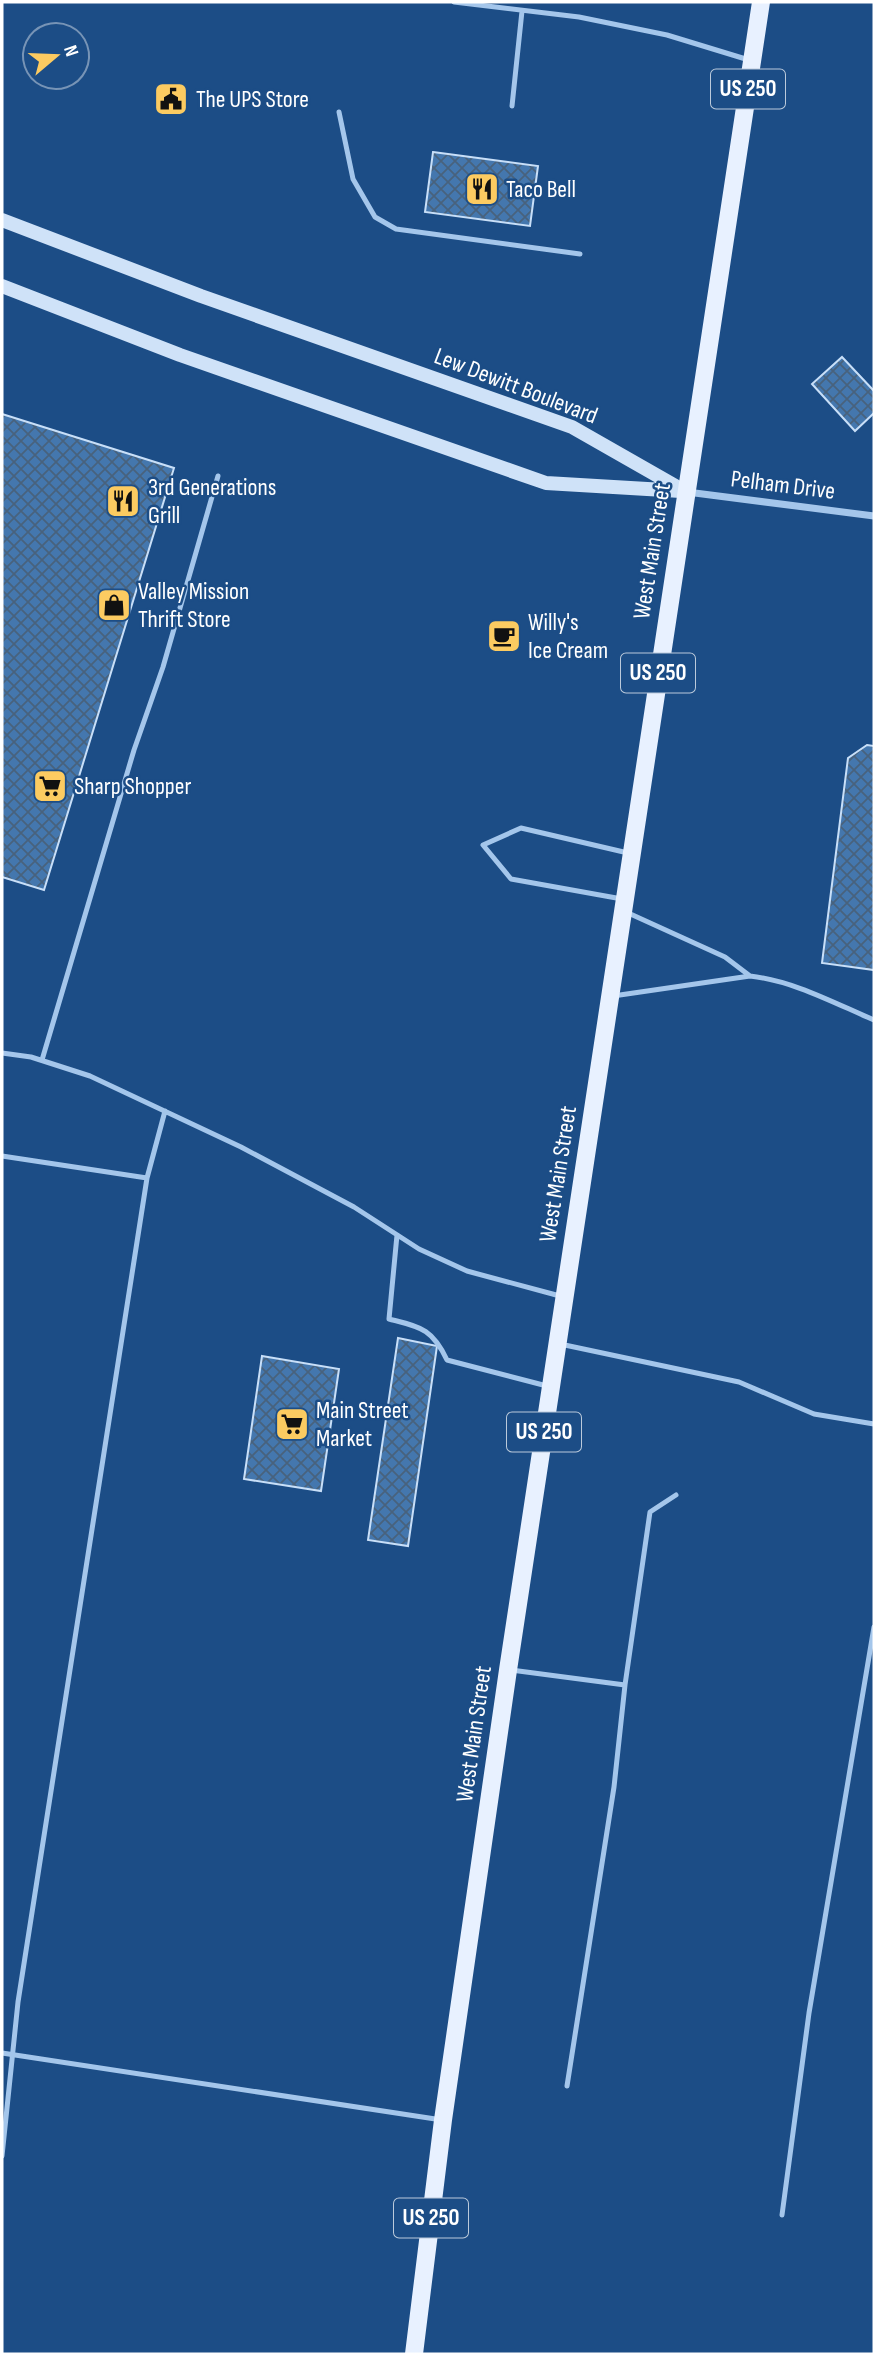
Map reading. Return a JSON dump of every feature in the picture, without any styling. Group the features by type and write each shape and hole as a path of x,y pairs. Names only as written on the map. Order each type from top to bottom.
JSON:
{"main road":[{"name":"West Main Street","path":"414,2354 443,2120 508,1670 761,2"},
{"name":"Lew Dewitt Boulevard","path":"2,220 201,296 572,427 686,492"},
{"path":"2,286 180,355 547,483 686,492"}],"street":[{"name":"Pelham Drive","path":"686,492 874,516"}],"lane":[{"path":"454,2 579,17 667,35 752,61"},
{"path":"512,106 522,11"},
{"path":"339,112 353,179 375,217 396,229 580,254"},
{"path":"42,1060 134,750 163,667 218,476"},
{"path":"631,854 521,828 483,845 511,879 623,905 725,957 750,976"},
{"path":"609,996 750,976 767,978 803,989 874,1020"},
{"path":"2,1053 42,1060 90,1076 165,1111 354,1207 419,1249 467,1271 564,1297"},
{"path":"2,2156 18,2002 147,1178 165,1111"},
{"path":"2,1156 147,1178"},
{"path":"397,1235 388,1318 430,1332 447,1360 550,1387"},
{"path":"557,1343 739,1382 814,1414 874,1424"},
{"path":"567,2086 614,1787 625,1685 650,1512 677,1495"},
{"path":"782,2215 809,2013 874,1627"},
{"path":"508,1670 625,1685"},
{"path":"2,2053 443,2120"}],"building":[{"name":"Taco Bell","path":"433,152 538,166 530,226 425,212"},
{"path":"842,357 874,391 874,413 855,431 812,384"},
{"path":"2,414 174,468 44,890 2,877"},
{"path":"867,745 874,746 874,970 822,963 848,758"},
{"path":"398,1338 437,1346 408,1546 368,1540"},
{"name":"Main Street Market","path":"262,1356 339,1369 321,1491 244,1479"}],"place":[{"name":"The UPS Store","path":"171,99"},
{"name":"Taco Bell","path":"482,189"},
{"name":"3rd Generations Grill","path":"123,501"},
{"name":"Valley Mission Thrift Store","path":"114,605"},
{"name":"Willy's Ice Cream","path":"504,636"},
{"name":"Sharp Shopper","path":"50,786"},
{"name":"Main Street Market","path":"292,1424"}]}
